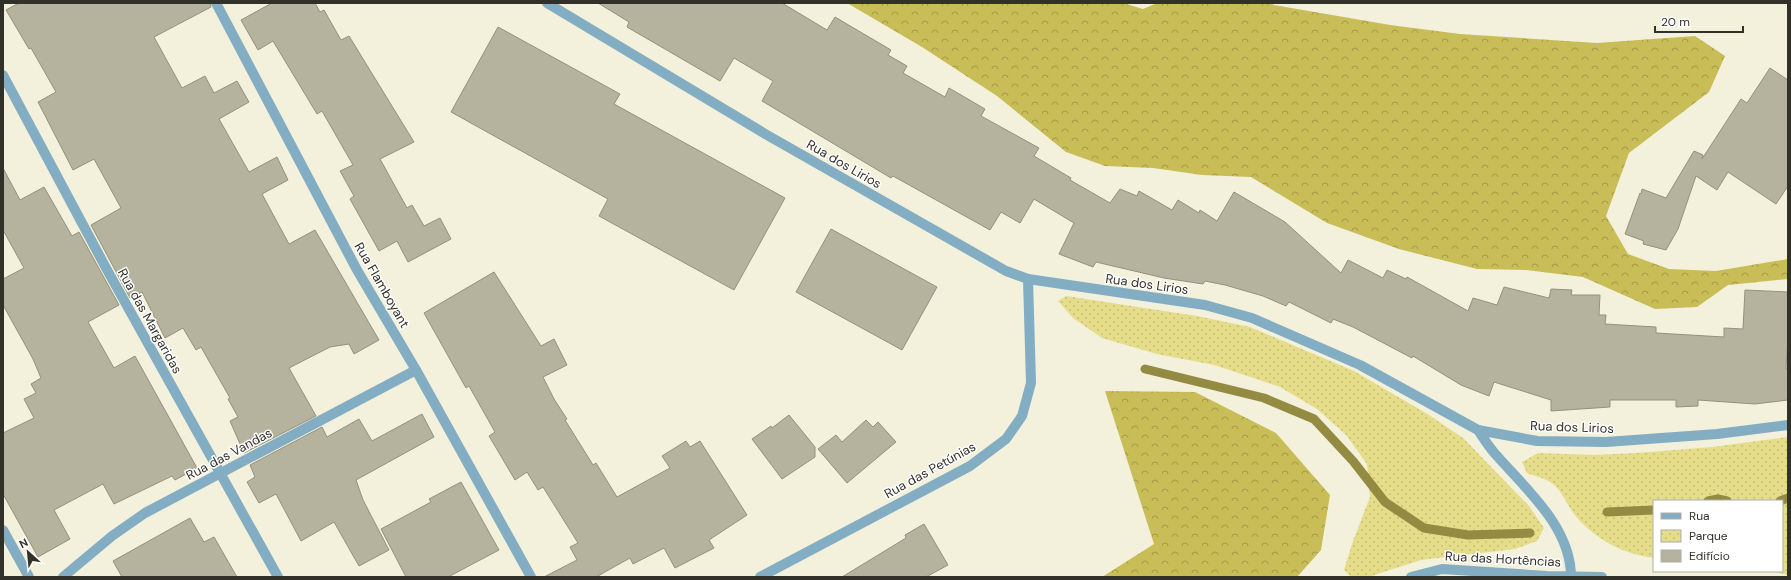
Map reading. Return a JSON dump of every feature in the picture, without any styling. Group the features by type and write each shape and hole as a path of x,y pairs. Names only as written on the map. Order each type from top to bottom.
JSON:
{"street":[{"name":"Rua Flamboyant","path":"216,3 357,270 416,370 531,577"},
{"name":"Rua dos Lirios","path":"547,3 767,135 1006,270 1028,279 1205,305 1252,318 1360,365 1435,408 1478,430 1537,441 1606,442 1717,434 1788,425"},
{"name":"Rua das Margaridas","path":"3,75 106,268 278,577"},
{"name":"Rua das Petúnias","path":"760,577 778,573 970,466 1006,439 1022,416 1031,383 1028,279"},
{"name":"Rua das Vandas","path":"63,577 112,536 145,513 220,475 293,434 416,370"},
{"path":"1478,430 1496,455 1539,502 1558,532 1568,553 1571,576"},
{"path":"3,530 29,577"},
{"name":"Rua das Hortências","path":"1412,577 1442,569 1547,576 1602,577"}],"green space":[{"path":"847,3 1123,3 1143,9 1157,3 1271,3 1274,5 1390,25 1460,34 1597,43 1695,36 1725,56 1709,92 1629,153 1606,216 1628,254 1669,269 1716,271 1788,259 1788,279 1728,285 1697,307 1655,309 1583,277 1526,270 1477,269 1399,249 1327,223 1251,177 1202,175 1153,168 1105,166 1066,152 997,96 922,47"},
{"path":"1066,296 1197,316 1250,327 1354,371 1429,415 1463,438 1529,506 1544,528 1537,541 1515,549 1421,560 1368,577 1351,577 1344,570 1353,541 1370,497 1367,464 1346,435 1317,409 1280,387 1214,365 1157,354 1102,338 1073,318 1058,301"},
{"path":"1105,391 1195,392 1276,433 1330,495 1321,550 1297,577 1102,577 1154,544"},
{"path":"1788,437 1788,575 1775,572 1783,572 1783,500 1653,500 1653,558 1620,549 1600,538 1574,514 1562,494 1553,484 1527,473 1522,462 1538,453 1594,455 1712,447"}],"building":[{"path":"19,3 210,3 211,7 154,37 182,88 205,76 214,93 237,81 249,102 219,119 249,172 277,157 288,180 262,194 289,244 315,230 379,340 354,354 349,344 330,347 289,368 316,416 244,453 230,421 238,417 228,399 230,398 201,347 196,350 183,328 165,338 142,292 130,298 91,225 121,208 94,159 73,170 38,102 56,92 31,48 29,49 6,10"},
{"path":"272,3 315,3 320,12 324,10 341,40 349,36 414,142 380,159 407,208 412,205 424,226 440,218 451,239 408,262 397,241 379,251 350,199 354,196 340,171 353,165 322,111 317,114 273,41 258,50 241,20"},
{"path":"598,3 782,3 827,30 835,17 891,50 888,55 907,66 903,73 945,97 949,88 985,109 981,116 1039,148 1034,156 1071,178 1070,180 1110,203 1120,189 1137,196 1139,191 1172,210 1178,200 1199,213 1200,210 1217,221 1234,192 1285,222 1341,273 1348,260 1383,278 1387,270 1406,279 1407,277 1468,311 1473,298 1497,305 1504,287 1549,298 1551,289 1572,290 1571,295 1600,295 1599,315 1606,315 1605,324 1656,327 1656,333 1724,337 1724,328 1743,329 1745,290 1788,292 1786,369 1788,369 1788,400 1755,404 1698,400 1698,406 1676,407 1676,400 1610,400 1610,407 1551,411 1551,400 1494,382 1489,396 1461,385 1413,356 1412,358 1353,327 1333,319 1331,323 1289,302 1286,306 1263,296 1205,281 1203,284 1164,278 1096,262 1093,267 1059,254 1074,223 1034,199 1020,223 1001,212 990,230 893,176 891,178 762,101 773,81 734,58 720,81 627,27 629,22"},
{"path":"498,27 620,94 614,104 785,198 734,290 599,216 608,199 451,112"},
{"path":"1770,68 1788,80 1788,186 1776,204 1728,172 1717,190 1696,176 1678,229 1666,250 1643,244 1644,241 1625,234 1642,189 1666,198 1694,151 1703,155 1702,159 1741,99 1747,103"},
{"path":"3,168 20,200 44,187 72,236 79,232 119,305 88,322 114,368 135,356 197,468 175,480 172,476 114,504 103,484 54,510 70,539 38,557 3,494 3,433 34,418 24,399 36,393 31,384 41,378 33,359 3,305 3,279 24,268 3,230"},
{"path":"831,229 937,287 902,350 796,292"},
{"path":"494,272 541,346 554,339 567,365 543,377 554,399 567,419 565,420 593,465 596,463 617,497 670,468 662,456 686,441 690,447 700,441 747,515 709,540 714,548 675,568 664,548 633,564 630,558 596,577 544,577 577,560 570,547 578,543 543,487 538,490 527,472 515,480 489,436 495,432 469,386 466,388 424,313"},
{"path":"422,414 434,437 356,480 363,500 389,550 359,566 334,522 301,541 276,494 259,503 247,482 255,477 250,465 322,427 327,437 359,419 372,441"},
{"path":"789,415 815,447 815,457 782,479 752,439 771,426 772,428"},
{"path":"866,420 873,427 878,422 896,442 847,483 818,449 836,435 842,442"},
{"path":"461,482 499,550 448,577 406,577 381,529 431,502 429,499"},
{"path":"190,518 204,542 214,537 237,577 122,577 113,561"},
{"path":"924,524 948,565 926,577 842,577 906,538 905,535"}],"waterway":[{"path":"1145,369 1264,398 1314,419 1353,461 1385,502 1424,528 1468,535 1530,533"},
{"path":"1783,500 1788,498"},
{"path":"1713,500 1722,500"},
{"path":"1607,512 1653,510"}]}
